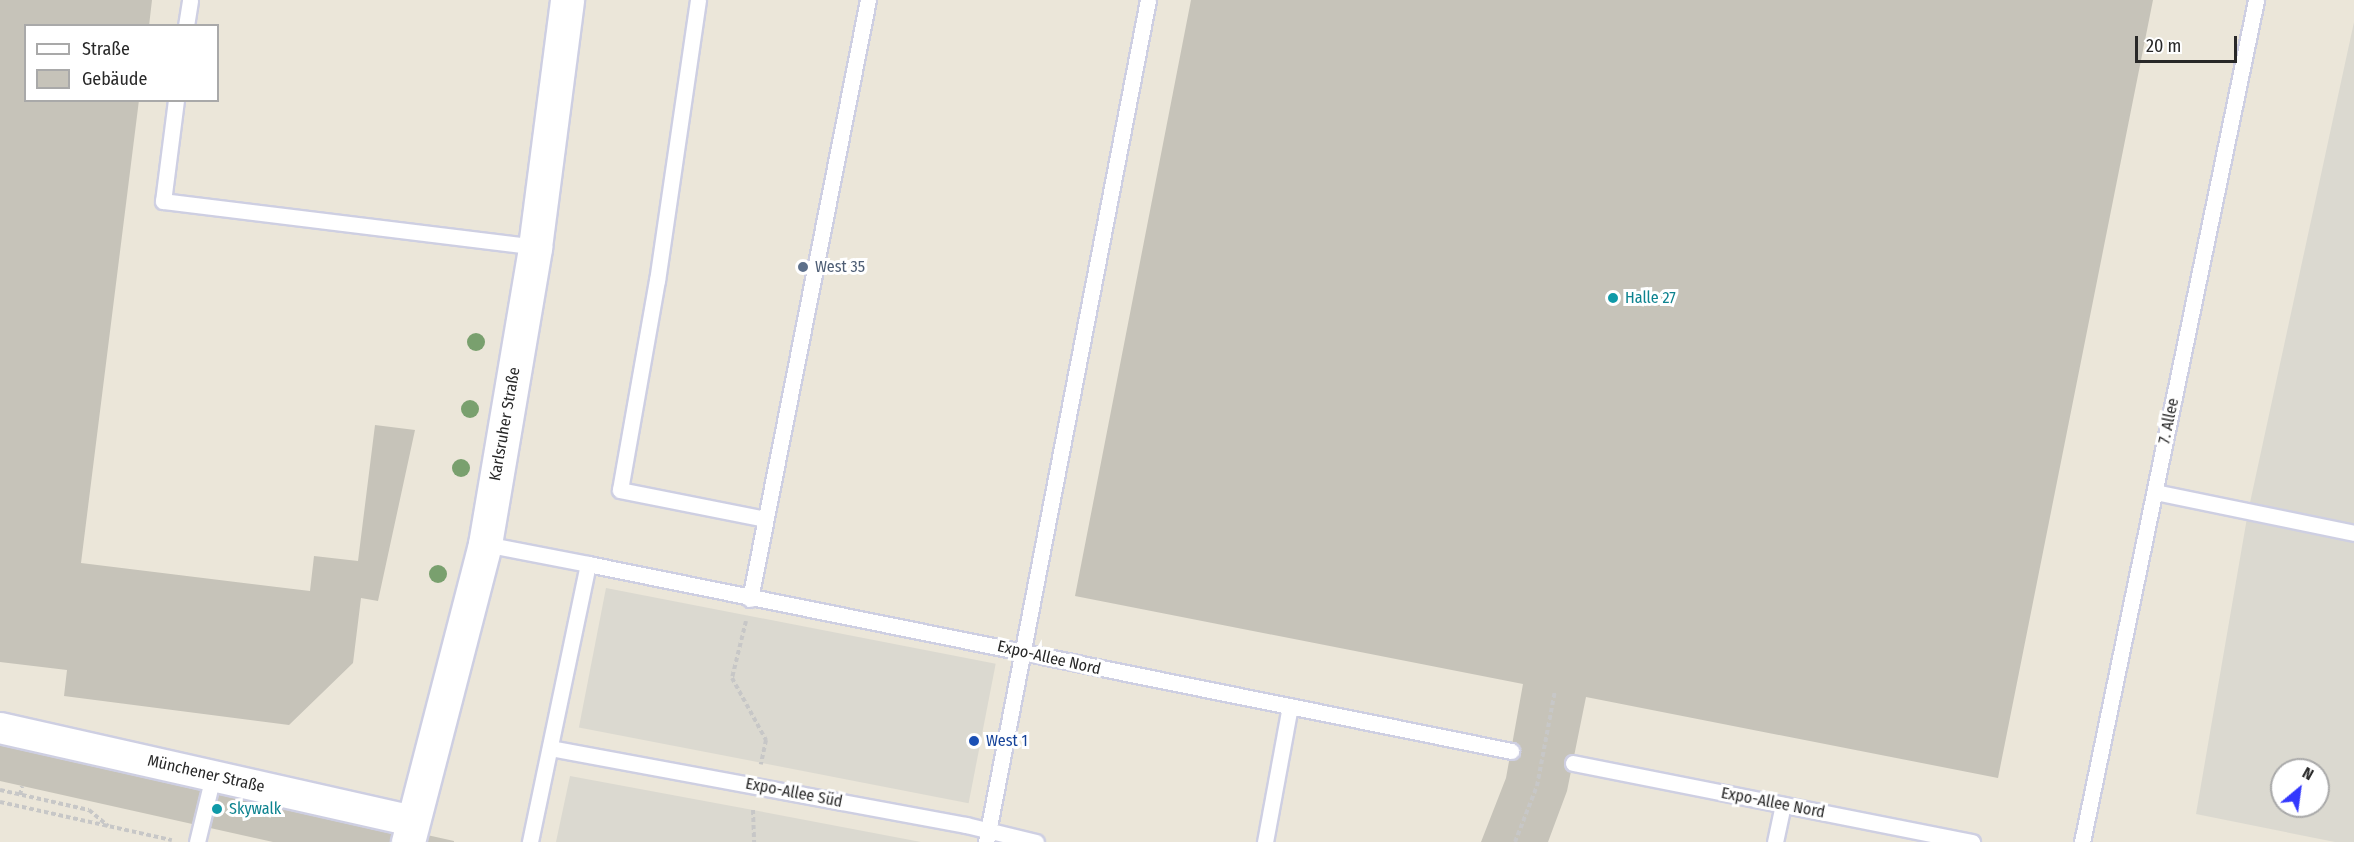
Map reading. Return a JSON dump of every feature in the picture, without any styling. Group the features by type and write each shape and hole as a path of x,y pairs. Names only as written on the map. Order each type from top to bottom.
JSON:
{"main road":[{"name":"Karlsruher Straße","path":"410,831 484,544 535,247 567,0"}],"street":[{"name":"Münchener Straße","path":"0,728 213,776 410,831"}],"lane":[{"path":"186,24 190,0"},
{"path":"698,0 657,280 620,490 765,519"},
{"path":"750,599 868,0"},
{"path":"986,837 1148,0"},
{"name":"7. Allee","path":"2082,842 2256,0"},
{"path":"176,102 163,201 535,247"},
{"path":"2155,492 2354,533"},
{"name":"Expo-Allee Nord","path":"484,544 1511,751"},
{"path":"530,842 588,564"},
{"path":"1265,842 1290,706"},
{"name":"Expo-Allee Süd","path":"550,748 966,825 986,837 1036,842"},
{"name":"Expo-Allee Nord","path":"1573,763 1972,842"},
{"path":"196,842 213,776"},
{"path":"1775,842 1783,805"}],"path":[{"path":"750,599 732,678 766,740 757,786"},
{"path":"1515,842 1537,786 1555,691"},
{"path":"20,795 22,786"},
{"path":"0,790 89,810 108,827"},
{"path":"0,802 180,842"}],"shaded area":[{"path":"2354,22 2354,842 2335,842 2196,814 2248,512"},
{"path":"606,588 996,664 969,803 579,727"},
{"path":"570,776 753,810 921,842 556,842"}],"building":[{"path":"0,0 152,0 149,24 24,24 24,102 139,102 81,563 310,591 314,556 358,561 375,425 415,430 378,601 361,598 353,663 289,725 64,696 67,670 0,662"},
{"name":"Halle 27","path":"1191,0 2153,0 1998,778 1586,697 1567,791 1548,842 1481,842 1506,778 1523,684 1075,596"},
{"name":"Skywalk","path":"0,740 454,842 273,842 0,781"}],"place":[{"name":"West 35","path":"803,267"},
{"name":"Halle 27","path":"1613,298"},
{"name":"West 1","path":"974,741"},
{"name":"Skywalk","path":"217,809"}]}
